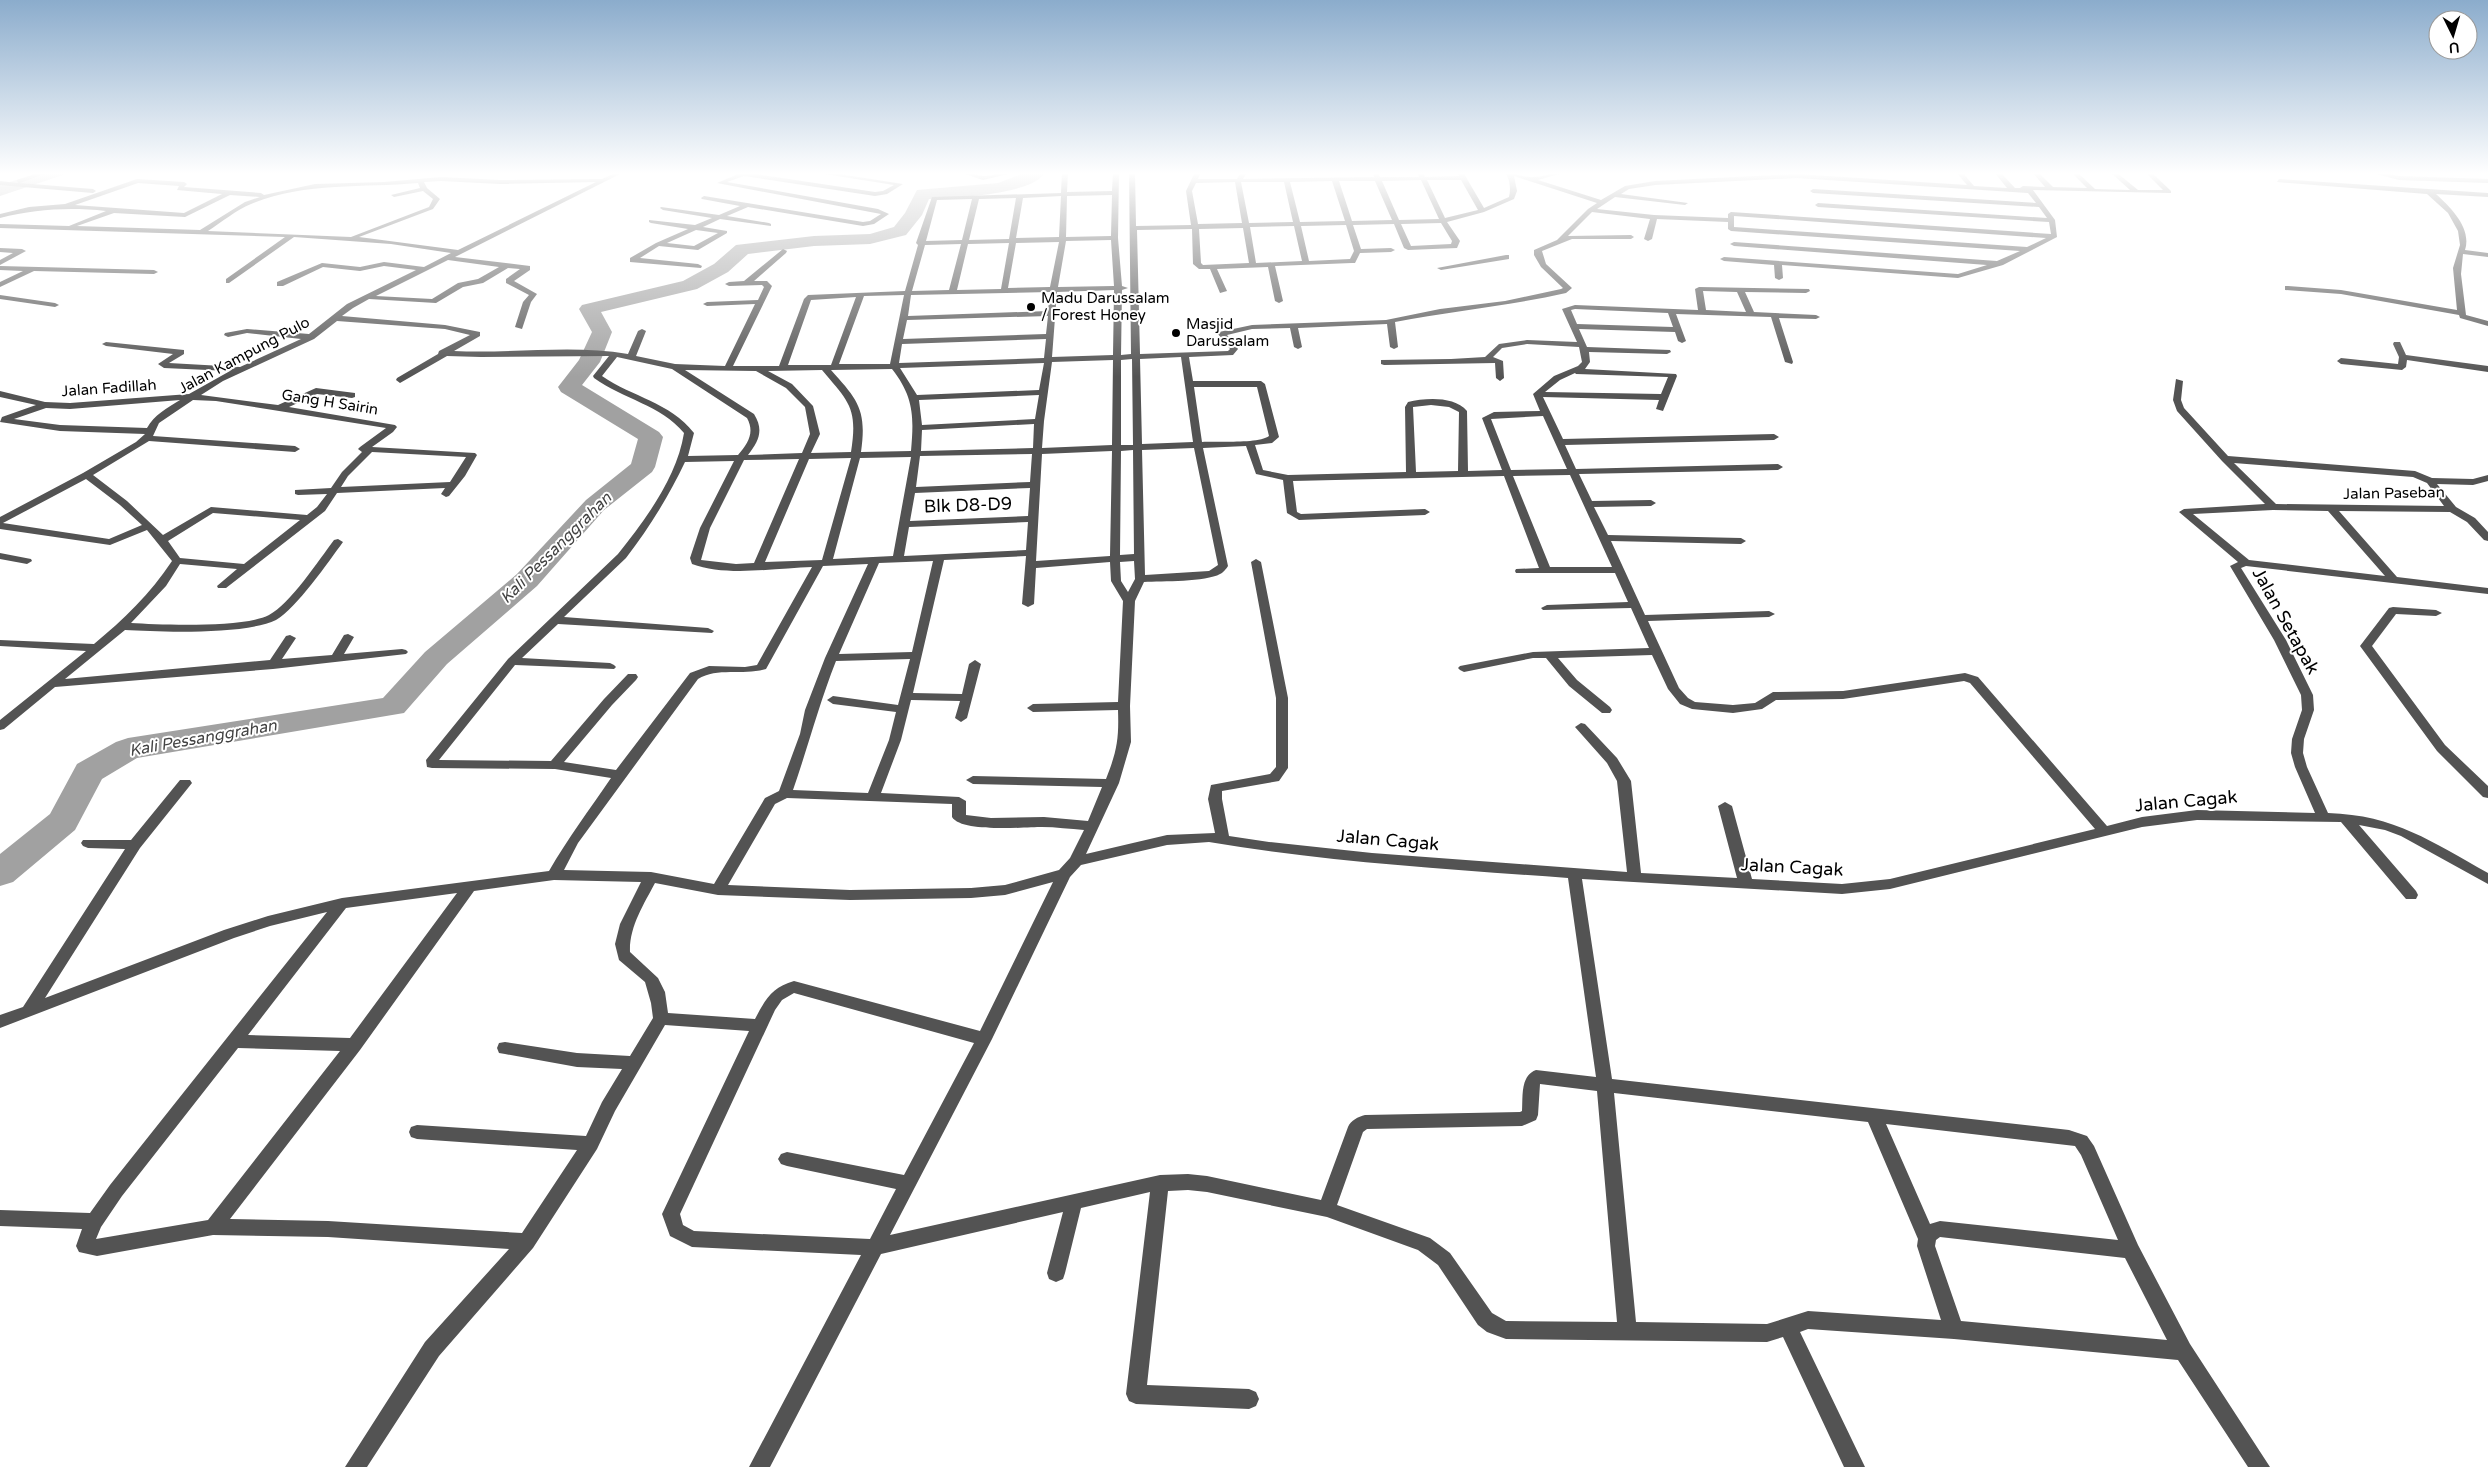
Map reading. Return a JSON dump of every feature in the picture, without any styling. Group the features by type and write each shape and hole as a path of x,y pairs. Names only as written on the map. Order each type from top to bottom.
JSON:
{"street":[{"path":"229,281 285,240"},
{"path":"370,240 457,252"},
{"name":"Jalan Kampung Pulo","path":"0,521 86,475 149,434 158,418 190,397 311,337 344,310 481,240"},
{"path":"667,240 633,260 698,266"},
{"path":"658,244 699,248 713,240"},
{"path":"898,559 916,455 917,413 914,398 906,381 894,366 920,243 1071,240"},
{"path":"1114,240 1118,288 1114,448 1115,559 1116,581 1129,600"},
{"path":"758,1467 984,1039 1070,867 1093,826 1112,783 1125,742 1124,706 1129,600 1140,579 1136,447 1134,240"},
{"path":"1196,240 1197,264 1202,267 1213,267 1349,262 1354,260 1358,251 1354,240"},
{"path":"1248,240 1252,266"},
{"path":"1301,240 1306,264"},
{"path":"1405,240 1408,248 1454,246 1457,243 1455,240"},
{"path":"442,353 481,355 603,352 675,367 728,369 1048,362 1234,352 1222,335 1225,332 1237,329 1391,320 1440,311 1504,303 1564,290 1568,288 1541,262 1537,254 1538,250 1542,247 1559,240"},
{"path":"1829,240 1841,271"},
{"path":"1896,240 2031,249"},
{"path":"1724,259 1841,271 1958,276 2000,263 2047,240"},
{"path":"2463,240 2463,252 2457,261 2462,313 2466,318 2488,324"},
{"path":"1028,604 1039,451 1039,421 1051,336 1054,291 1062,241"},
{"path":"1004,292 1013,242"},
{"path":"952,293 964,243"},
{"path":"1734,244 2000,263"},
{"path":"1443,247 1451,253"},
{"path":"0,250 22,251 0,263"},
{"path":"1358,251 1391,250"},
{"path":"747,283 783,251"},
{"path":"2463,252 2488,255"},
{"path":"1442,268 1506,257"},
{"path":"444,258 492,262 506,266 527,268 509,281 533,294 526,302 519,327"},
{"path":"1459,258 1468,263"},
{"path":"280,284 322,265 360,269 384,264 424,269"},
{"path":"1778,264 1779,278"},
{"path":"1271,265 1279,302"},
{"path":"369,298 432,301 460,285 480,281 506,266"},
{"path":"1213,267 1223,291"},
{"path":"0,268 154,272"},
{"path":"0,285 34,268"},
{"path":"728,369 768,285 729,284"},
{"path":"783,368 808,300 818,296 1054,291 1134,287"},
{"path":"2288,288 2341,292 2462,313"},
{"path":"1702,312 1699,289 1806,292"},
{"path":"1740,290 1751,314"},
{"path":"829,367 860,294"},
{"path":"0,297 56,305"},
{"path":"706,304 760,302"},
{"path":"1537,394 1557,378 1576,371 1586,362 1583,347 1566,311 1570,307 1816,317"},
{"path":"1671,310 1682,341"},
{"path":"904,318 1053,313"},
{"path":"1774,315 1789,362"},
{"path":"334,318 445,327 477,334 442,353 400,380"},
{"path":"1391,320 1394,347"},
{"path":"1293,325 1298,347"},
{"path":"1573,326 1678,330"},
{"path":"228,334 247,331 311,337"},
{"path":"632,357 642,331"},
{"path":"898,342 1051,336"},
{"path":"1487,358 1499,346 1527,342 1667,352"},
{"path":"106,344 181,352 163,362 162,364 164,365 242,370"},
{"path":"2341,361 2400,368 2402,367 2404,357 2397,344"},
{"path":"615,354 597,376 651,403 686,428 689,438 681,459 639,537 512,661 435,754 432,764 555,765 620,775"},
{"path":"1140,579 1209,574 1218,572 1224,566 1198,444 1185,356"},
{"path":"2404,357 2488,369"},
{"path":"1384,362 1452,362 1487,358 1499,361 1500,378"},
{"path":"675,367 751,416 756,426 753,443 742,457 705,528 695,558 696,562 704,565 758,566 1031,553"},
{"path":"554,874 573,840 590,821 620,775 699,672 705,670 747,671 762,667 823,563 856,456 859,434 855,406 829,367"},
{"path":"758,368 789,386 809,406 814,434 758,566"},
{"path":"1576,371 1670,374 1673,376 1660,409"},
{"path":"2179,381 2177,400 2180,408 2225,459 2273,507"},
{"path":"681,459 1039,451 1250,443 1269,441 1274,437 1261,384 1189,384"},
{"path":"280,408 316,391 352,395"},
{"path":"914,398 1043,392"},
{"name":"Jalan Fadillah","path":"0,394 45,405 70,406 190,397"},
{"path":"1537,394 1664,397"},
{"path":"1537,394 1678,696 1684,701 1703,708 1749,708 1758,706 1773,696 1843,696 1965,677 1974,680 2104,831"},
{"name":"Gang H Sairin","path":"190,397 216,398 392,427 362,449 369,450"},
{"path":"1411,475 1409,407 1411,404 1419,403 1452,405 1463,411 1464,474"},
{"path":"45,405 3,420 60,428 149,434 295,448"},
{"path":"1546,414 1494,415 1486,418 1546,571"},
{"path":"916,428 1039,421"},
{"path":"1560,442 1774,437"},
{"path":"1250,443 1259,472 1288,478 1778,467"},
{"path":"222,586 321,509 345,474 369,450 472,455 446,494"},
{"path":"2225,459 2415,474 2430,481"},
{"path":"86,475 122,501 170,548 177,561"},
{"path":"1288,478 1292,513 1295,516 1425,512"},
{"name":"Jalan Paseban","path":"2430,481 2473,482 2488,478"},
{"name":"Jalan Paseban","path":"2430,481 2452,508"},
{"path":"298,492 453,485"},
{"path":"909,490 1036,485"},
{"path":"1588,504 1651,503"},
{"name":"Jalan Paseban","path":"2246,563 2184,512 2273,507 2332,509 2452,508"},
{"path":"2452,508 2471,520 2488,538"},
{"path":"2332,509 2394,580"},
{"path":"161,541 211,510 309,518"},
{"name":"Blk D8-D9","path":"904,524 1034,519"},
{"path":"0,526 110,542 148,526"},
{"path":"1604,538 1741,541"},
{"path":"121,626 162,628 233,625 273,618 338,542"},
{"path":"0,556 27,561"},
{"path":"1031,565 1139,557"},
{"path":"873,797 895,740 939,558"},
{"path":"177,561 247,567"},
{"path":"1,725 121,626 167,579 177,561"},
{"path":"785,794 831,658 875,561"},
{"path":"1223,839 1215,799 1216,788 1274,778 1282,768 1282,698 1256,562"},
{"name":"Jalan Setapak","path":"2323,816 2301,767 2298,753 2298,739 2308,710 2307,695 2280,640 2235,566 2246,563 2488,591"},
{"path":"1520,571 1618,570"},
{"path":"1547,608 1635,605"},
{"path":"2436,613 2393,610 2366,646 2441,748 2488,794"},
{"path":"1641,618 1769,614"},
{"path":"556,620 708,631"},
{"path":"273,665 290,638"},
{"path":"335,659 348,638"},
{"path":"0,643 95,648"},
{"path":"1464,668 1549,654 1657,651"},
{"path":"50,684 402,652"},
{"path":"1549,654 1573,684 1606,710"},
{"path":"831,658 917,655"},
{"path":"512,661 610,667"},
{"path":"961,718 975,664"},
{"path":"555,765 608,702 632,677"},
{"path":"906,696 967,698"},
{"path":"833,700 903,708"},
{"path":"1033,708 1124,706"},
{"path":"1581,727 1612,761 1624,781 1634,876"},
{"path":"973,780 1112,783"},
{"path":"28,1012 135,845 185,782"},
{"path":"718,890 770,801 785,794 959,801 959,817 991,823 1044,822 1093,826"},
{"path":"1725,806 1746,884"},
{"name":"Jalan Cagak","path":"0,1022 229,934 342,903 469,888 554,874 651,877 718,890 850,895 972,893 1005,890 1070,867 1167,840 1209,837 1293,850 1574,874 1842,888 1890,884 2142,822 2197,815 2323,816 2381,824 2406,833 2488,880"},
{"path":"2345,818 2411,895"},
{"path":"88,842 135,845"},
{"path":"1574,874 1606,1085 1627,1331"},
{"path":"355,1467 432,1349 526,1242 592,1144 608,1107 661,1018 656,987 649,976 624,957 622,951 623,938 628,923 651,877"},
{"path":"213,1227 354,1045 469,888"},
{"path":"342,903 96,1221 86,1240 85,1246 89,1248 213,1227 328,1229 526,1242"},
{"path":"984,1039 794,987 778,992 759,1026 671,1214 676,1230 692,1238 872,1248 1160,1183 1207,1184 1327,1209 1424,1244 1444,1259 1485,1319 1494,1326 1506,1330 1766,1333 1788,1328 1797,1322 1808,1320 1954,1330 2183,1351"},
{"path":"661,1018 759,1026"},
{"path":"234,1041 354,1045"},
{"path":"505,1048 577,1060 633,1063"},
{"path":"1327,1209 1356,1128 1365,1122 1522,1119 1530,1115 1532,1082 1536,1077 2075,1138 2088,1151 2131,1250 2183,1351 2260,1467"},
{"path":"1874,1115 1926,1237 1926,1246 1954,1330"},
{"path":"416,1132 592,1144"},
{"path":"787,1159 907,1183"},
{"path":"1160,1183 1146,1292 1136,1394 1249,1398"},
{"path":"1056,1273 1074,1202"},
{"path":"0,1218 96,1221"},
{"path":"1926,1237 1930,1232 1940,1228 2131,1250"},
{"path":"1788,1328 1855,1467"}],"waterway":[{"name":"Kali Pessanggrahan","path":"0,873 63,822 89,772 128,749 393,706 436,658 527,580 595,505 643,467 651,437 569,387 589,362 602,332 589,309 690,285 721,268 743,249 829,240"}],"place":[{"name":"Madu Darussalam / Forest Honey","path":"1031,307"},
{"name":"Masjid Darussalam","path":"1176,333"}]}
